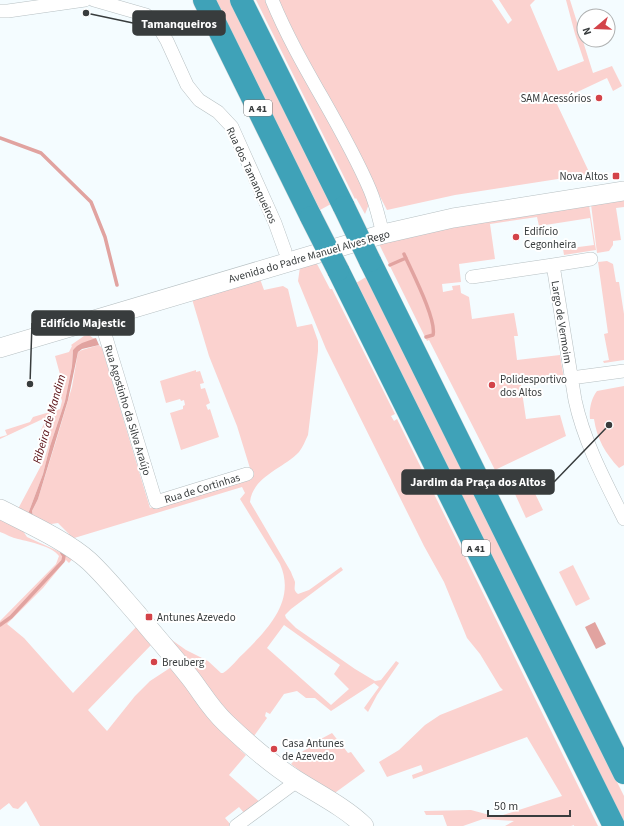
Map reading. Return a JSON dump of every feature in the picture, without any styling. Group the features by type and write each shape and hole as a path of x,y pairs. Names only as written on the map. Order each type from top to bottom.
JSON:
{"highway":[{"name":"A 41","path":"204,0 614,826"},
{"path":"241,0 624,773"}],"main road":[{"name":"Avenida do Padre Manuel Alves Rego","path":"0,337 296,251 461,206 624,180"},
{"name":"Avenida do Padre Manuel Alves Rego","path":"382,228 624,191"},
{"name":"Avenida do Padre Manuel Alves Rego","path":"0,348 100,318 296,251"},
{"path":"0,510 48,534 88,560 105,577 178,663 212,708 252,747 297,781 350,814 364,826"}],"street":[{"path":"0,11 84,0"},
{"name":"Rua dos Tamanqueiros","path":"94,0 146,15 158,26 167,41 187,85 199,100 218,112 232,127 275,223 296,251"},
{"path":"272,0 289,38 355,158 370,191 382,228"},
{"name":"Largo de Vermoim","path":"472,277 591,259"},
{"name":"Largo de Vermoim","path":"553,265 579,418 600,470 624,519"},
{"name":"Rua Agostinho da Silva Araújo","path":"100,318 156,502"},
{"path":"571,378 624,371"},
{"name":"Rua de Cortinhas","path":"156,502 247,474"},
{"path":"236,826 297,781"}],"shaded area":[{"path":"216,0 230,0 331,204 320,210"},
{"path":"256,0 268,0 353,162 369,204 365,214 356,198 355,199"},
{"path":"277,0 492,0 508,24 512,20 499,0 535,0 530,5 558,71 584,61 580,48 585,48 593,73 612,66 622,86 613,91 607,78 556,102 590,174 455,195 387,210"},
{"path":"566,0 570,0 576,19 576,37"},
{"path":"624,200 624,207 616,208 621,240 613,241 613,245 609,251 597,253 591,204"},
{"path":"589,205 596,250 564,255 563,249 594,245 590,218 539,226 537,217 490,224 495,259 459,264 461,282 442,284 443,292 453,290 452,286 460,285 461,293 469,297 472,319 514,313 518,336 514,336 517,360 560,355 564,379 521,385 526,419 560,415 566,436 495,470 429,340 427,341 379,244 438,229"},
{"path":"607,261 613,264 616,282 619,282 624,314 624,360 604,363 603,361 609,360 604,334 608,333 598,262"},
{"path":"316,262 330,289 332,289 395,414 391,416 394,421 397,419 598,826 505,826 514,821 483,819 463,826 447,826 443,815 426,815 424,811 471,810 497,817 562,796 527,737 413,779 412,775 423,771 421,765 387,777 379,762 399,750 425,725 440,715 503,690 480,654 467,638 444,582 424,546 326,349 298,281 300,267"},
{"path":"366,277 624,796 624,824 356,283"},
{"path":"260,279 264,290 283,286 288,289 297,327 312,324 318,341 318,351 308,435 299,452 263,479 252,493 250,502 291,572 295,582 296,593 298,594 309,590 341,567 343,570 291,609 285,615 286,618 296,628 375,681 381,680 396,661 399,663 377,695 368,712 364,708 379,687 374,683 331,711 315,698 306,698 297,691 284,694 270,714 266,712 265,716 267,718 251,740 221,711 169,638 186,650 208,661 221,673 223,673 232,666 254,643 278,612 285,590 284,577 280,564 240,499 245,493 242,487 71,539 68,536 69,534 58,523 51,524 33,517 32,511 38,499 72,387 78,352 99,345 102,348 150,508 253,478 237,426 209,356 192,299","holes":["284,625 340,665 334,674 349,689 331,705 267,648"]},
{"path":"89,335 96,338 73,350 72,366 65,401 50,446 43,474 28,514 18,509 44,460 49,444 41,440 45,432 41,430 47,417 0,439 0,437 7,435 5,430 30,422 33,417 60,409 62,401 59,390 61,389 58,380 61,378 55,356 69,352 72,346 71,345 84,336"},
{"path":"96,338 99,345 82,349 78,352 68,400 38,499 32,511 33,517 28,514 43,474 50,446 65,401 72,366 73,350 82,343"},
{"path":"196,370 196,372 200,371 204,383 200,384 201,389 205,388 210,403 206,405 208,410 210,409 219,437 181,450 170,413 183,409 183,406 185,405 184,400 181,401 180,399 166,403 160,381"},
{"path":"624,386 624,465 619,468 602,445 597,433 594,419 590,419 590,412 592,401 597,391"},
{"path":"526,475 543,510 526,518 510,483"},
{"path":"0,518 21,528 27,537 62,554 74,557 69,563 66,560 43,588 7,624 24,638 73,693 138,625 153,643 88,710 107,731 135,696 150,681 173,666 241,745 240,750 246,755 229,775 261,803 245,814 239,807 225,818 231,825 230,826 40,826 26,801 18,809 13,808 9,803 0,810 0,621 56,564 59,556 46,547 14,538 0,532"},
{"path":"573,565 590,599 576,606 559,572"},
{"path":"595,622 606,644 596,649 585,627"},
{"path":"332,733 348,753 351,752 365,771 332,795 291,764 303,751 307,749 306,747"}],"waterway":[{"name":"Ribeira de Mandim","path":"0,138 41,153 91,202 105,237 117,285"},
{"path":"404,254 423,295 431,318 433,335 426,337"},
{"path":"390,265 406,258"},
{"name":"Ribeira de Mandim","path":"120,332 125,326"},
{"name":"Ribeira de Mandim","path":"0,625 11,617 63,561 64,556 62,553"}],"place":[{"name":"Tamanqueiros","path":"86,13"},
{"name":"SAM Acessórios","path":"599,98"},
{"name":"Nova Altos","path":"616,176"},
{"name":"Edifício Cegonheira","path":"516,237"},
{"name":"Edifício Majestic","path":"30,384"},
{"name":"Polidesportivo dos Altos","path":"492,385"},
{"name":"Jardim da Praça dos Altos","path":"609,425"},
{"name":"Antunes Azevedo","path":"149,617"},
{"name":"Breuberg","path":"154,662"},
{"name":"Casa Antunes de Azevedo","path":"274,749"}]}
